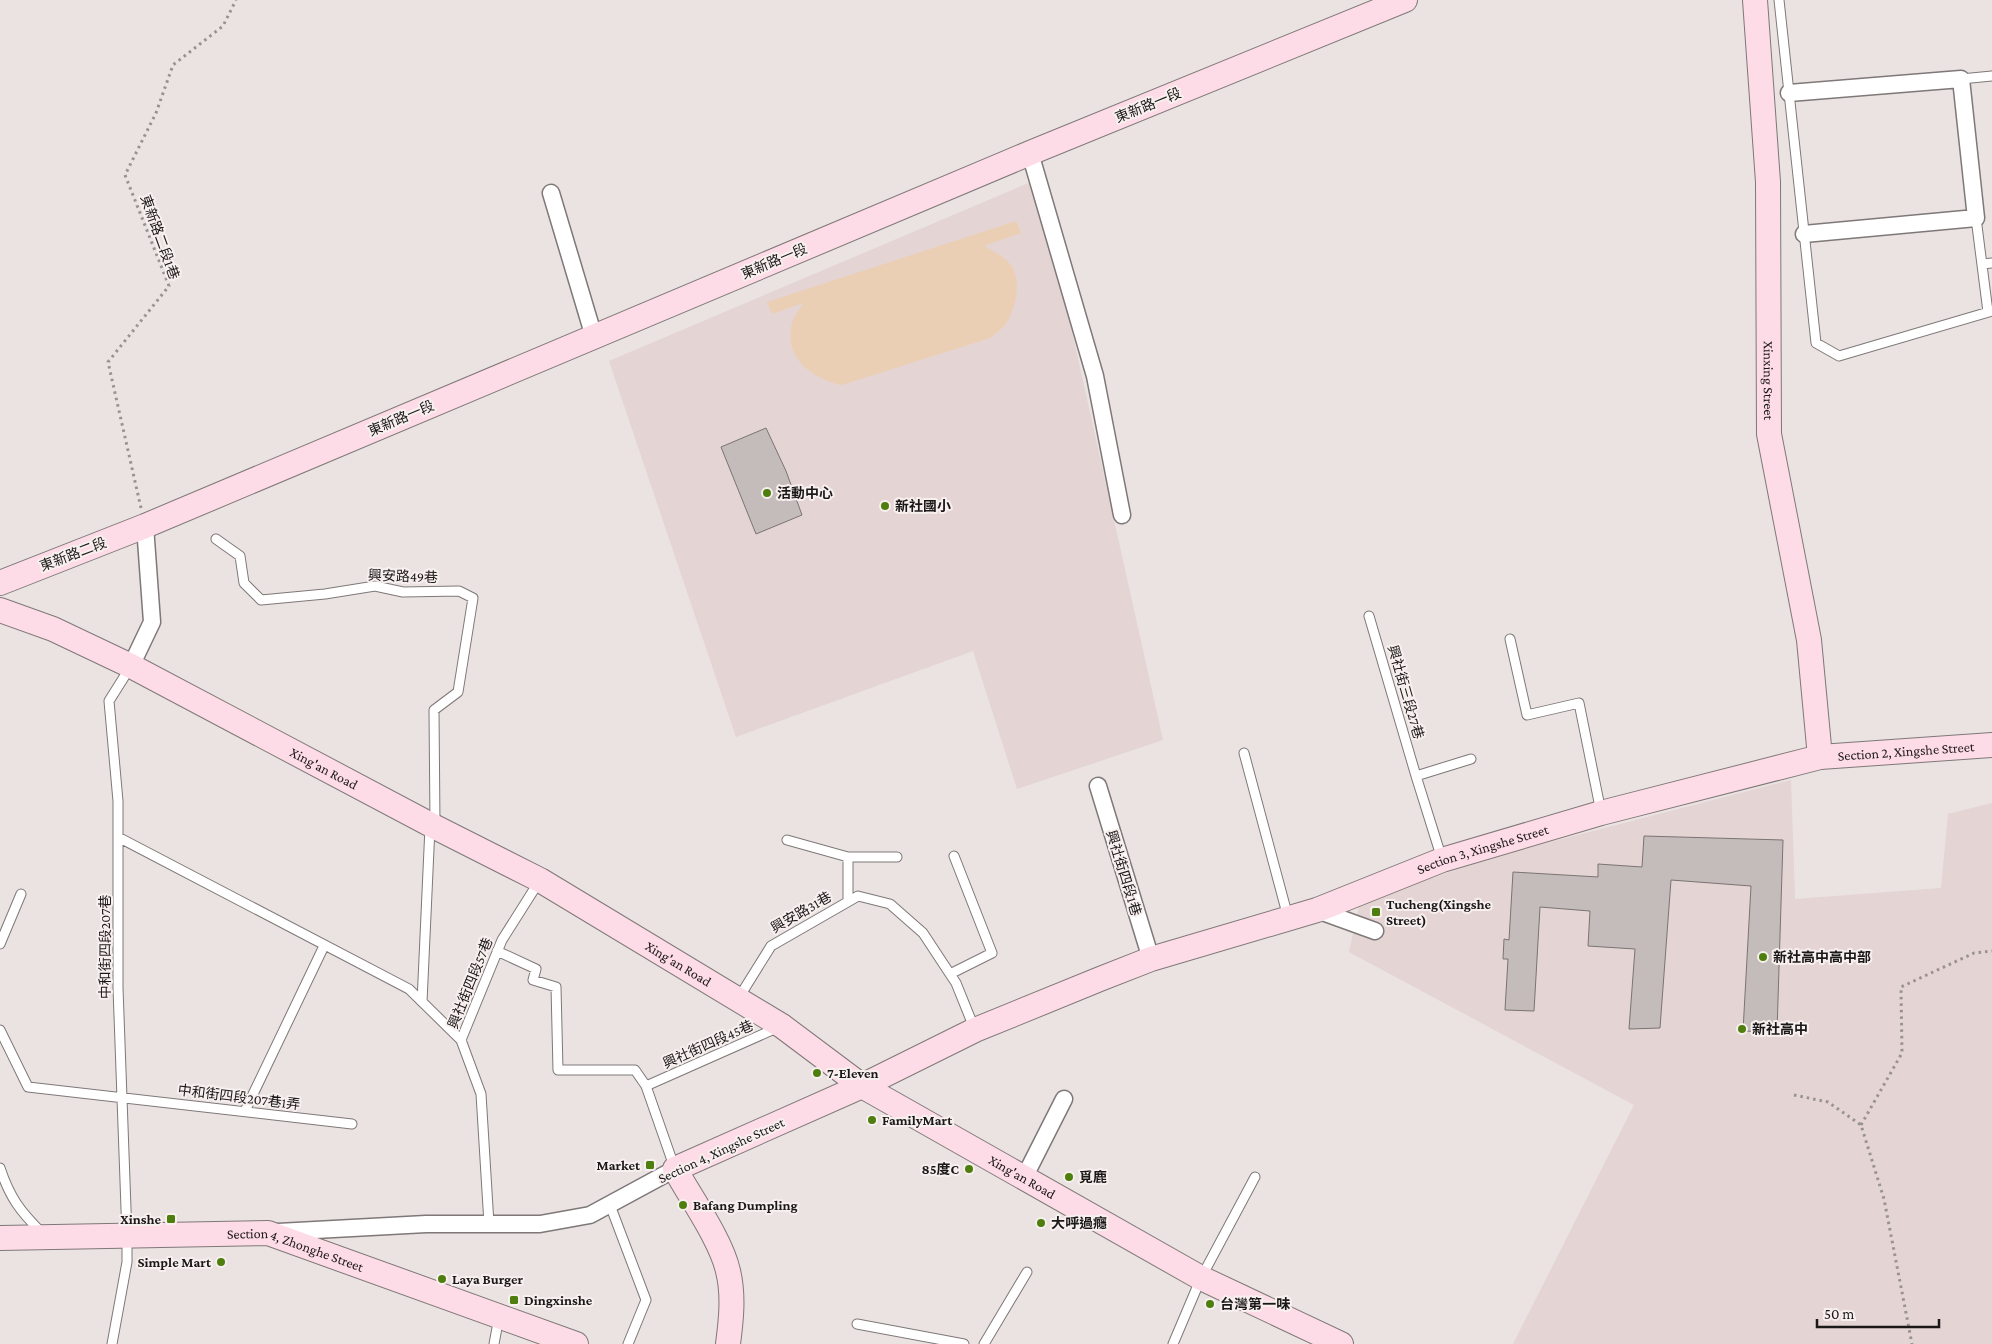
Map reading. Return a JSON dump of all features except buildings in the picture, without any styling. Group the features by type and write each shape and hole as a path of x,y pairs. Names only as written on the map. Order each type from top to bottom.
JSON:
{"street":[{"name":"東新路一段","path":"145,526 1030,153 1405,0"},
{"name":"Xinxing Street","path":"1755,0 1768,182 1769,434 1809,640 1820,757"},
{"path":"1789,93 1961,79 1976,218 1804,234"},
{"path":"1030,153 1095,376 1122,515"},
{"path":"551,193 594,337"},
{"name":"東新路二段","path":"0,583 145,526"},
{"path":"132,666 152,622 145,526"},
{"name":"Xing'an Road","path":"0,610 53,629 132,666 433,826 540,880 782,1026 862,1086 1202,1278 1341,1344"},
{"name":"Section 2, Xingshe Street","path":"1820,757 1992,745"},
{"name":"Section 3, Xingshe Street","path":"1151,959 1317,910 1442,860 1601,813 1820,757"},
{"name":"興社街四段1巷","path":"1098,786 1151,959"},
{"path":"1317,910 1375,931"},
{"name":"Section 4, Xingshe Street","path":"268,1233 426,1224 540,1224 590,1215 675,1169 862,1086 975,1030 1151,959"},
{"path":"1024,1178 1064,1099"},
{"path":"675,1169 722,1251 729,1272 732,1315 728,1344"},
{"name":"Section 4, Zhonghe Street","path":"0,1238 268,1233 576,1344"}],"lane":[{"path":"1779,0 1816,343 1839,356 1990,312 1976,218"},
{"path":"1961,79 1992,76"},
{"path":"1982,264 1992,263"},
{"name":"興安路49巷","path":"216,539 240,556 244,583 260,600 325,594 375,586 403,592 459,591 473,598 458,692 434,710 433,826"},
{"name":"興社街三段27巷","path":"1369,616 1442,860"},
{"path":"1510,639 1527,715 1580,703 1601,813"},
{"name":"中和街四段207巷","path":"112,1344 127,1262 127,1236 118,988 118,801 108,701 132,666"},
{"path":"1244,752 1288,917"},
{"path":"1416,776 1472,759"},
{"path":"422,1002 433,826"},
{"path":"118,837 409,989 461,1040"},
{"path":"787,840 848,857 897,857"},
{"path":"950,974 992,953 954,856"},
{"name":"興安路31巷","path":"848,857 848,901"},
{"name":"興社街四段57巷","path":"489,1224 481,1094 461,1040 502,940 540,880"},
{"path":"0,944 21,894"},
{"name":"興安路31巷","path":"737,999 771,946 858,896 890,904 922,933 956,983 975,1030"},
{"path":"244,1111 324,946"},
{"path":"497,951 536,969 533,980 556,987 558,1070 634,1070 646,1086 675,1169"},
{"name":"興社街四段45巷","path":"646,1086 782,1026"},
{"name":"中和街四段207巷1弄","path":"0,1032 28,1087 352,1124"},
{"path":"0,1168 8,1192 22,1213 46,1237"},
{"path":"1173,1344 1202,1278 1255,1177"},
{"path":"610,1205 646,1300 628,1344"},
{"path":"984,1344 1027,1272"},
{"path":"494,1344 499,1316"},
{"path":"857,1324 964,1344"}],"path":[{"name":"東新路二段1巷","path":"145,526 108,362 169,286 125,175 156,113 173,64 223,26 236,0"},
{"path":"1861,1125 1902,1053 1901,987 1974,953 1992,952"},
{"path":"1794,1094 1828,1102 1861,1125 1884,1199 1912,1344"}],"shaded area":[{"name":"新社國小","path":"1038,179 1163,740 1017,789 973,651 736,737 609,361"},
{"path":"1016,221 1021,233 984,246 1007,260 1016,276 1017,284 1013,309 1007,322 990,338 842,385 831,382 810,371 801,364 795,355 790,333 793,320 803,303 772,314 767,302"},
{"name":"新社高中","path":"1791,780 1795,899 1941,888 1948,814 1992,803 1992,1344 1513,1344 1634,1105 1349,952 1360,902 1507,853"}],"place":[{"name":"活動中心","path":"767,493"},
{"name":"新社國小","path":"885,506"},
{"name":"Tucheng(Xingshe Street)","path":"1376,912"},
{"name":"新社高中高中部","path":"1763,957"},
{"name":"新社高中","path":"1742,1029"},
{"name":"7-Eleven","path":"817,1073"},
{"name":"FamilyMart","path":"872,1120"},
{"name":"Market","path":"650,1165"},
{"name":"85度C","path":"969,1169"},
{"name":"覓鹿","path":"1069,1177"},
{"name":"Bafang Dumpling","path":"683,1205"},
{"name":"Xinshe","path":"171,1219"},
{"name":"大呼過癮","path":"1041,1223"},
{"name":"Simple Mart","path":"221,1262"},
{"name":"Laya Burger","path":"442,1279"},
{"name":"Dingxinshe","path":"514,1300"},
{"name":"台灣第一味","path":"1210,1304"}]}
